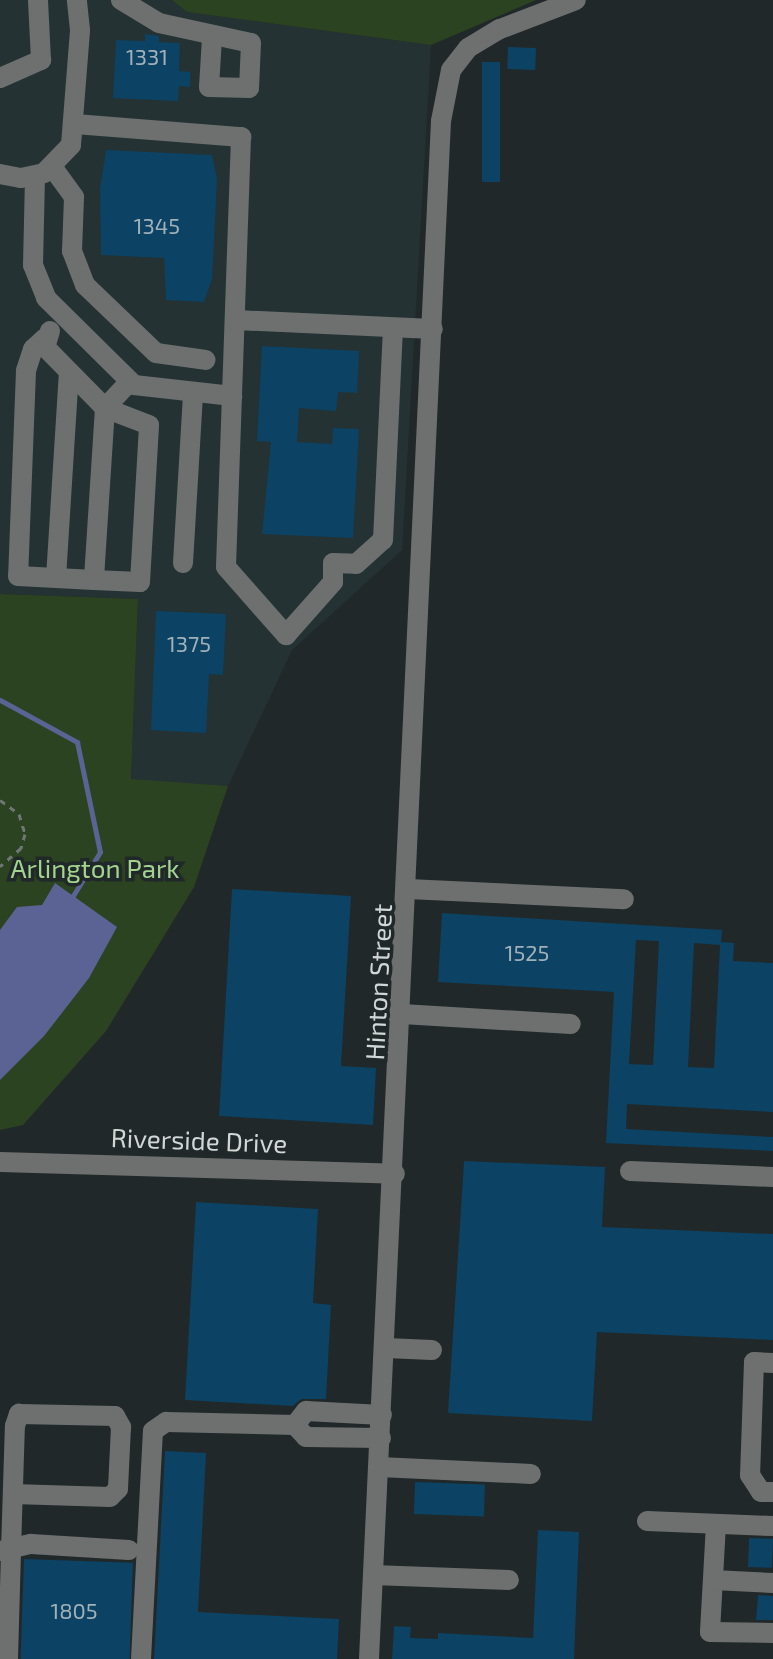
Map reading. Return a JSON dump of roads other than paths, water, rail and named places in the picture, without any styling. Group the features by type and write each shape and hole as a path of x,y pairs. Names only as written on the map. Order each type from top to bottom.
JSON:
{"street":[{"path":"38,0 41,60"},
{"path":"3,181 44,173 71,145 79,64 77,0"},
{"path":"121,0 159,23 212,38"},
{"name":"Hinton Street","path":"369,1659 395,1174 441,121 451,70 479,39 576,0"},
{"path":"0,78 41,60 79,64"},
{"path":"75,124 241,137 226,567 286,635 333,582 333,563 356,564 383,540 393,328"},
{"path":"44,173 33,265 46,298 129,382 148,391 232,396"},
{"path":"44,173 74,197 72,251 85,285 156,353 206,360"},
{"path":"45,338 45,347 105,408 149,425 140,582 18,576 26,371 33,349 63,316"},
{"path":"235,320 433,329"},
{"path":"56,578 69,372"},
{"path":"94,580 105,408 129,382"},
{"path":"183,563 193,394"},
{"path":"408,889 624,899"},
{"path":"402,1014 571,1024"},
{"name":"Riverside Drive","path":"0,1162 395,1174"},
{"path":"630,1171 773,1177"},
{"path":"386,1348 432,1350"},
{"path":"773,1363 754,1362 750,1475 761,1492 773,1492"},
{"path":"295,1425 306,1411 382,1415"},
{"path":"8,1659 6,1550 19,1414 115,1416 121,1427 118,1489 110,1497 13,1494"},
{"path":"141,1659 153,1431 166,1422 295,1425 306,1437 381,1438"},
{"path":"379,1467 531,1474"},
{"path":"647,1521 773,1526"},
{"path":"716,1524 710,1632 773,1633"},
{"path":"6,1550 31,1544 129,1550"},
{"path":"373,1575 509,1580"},
{"path":"713,1580 773,1583"}],"water":[{"path":"55,883 117,927 89,978 44,1036 0,1080 0,930 17,907 42,905"}],"waterway":[{"path":"0,700 77,742 100,852 71,899"}],"park label":[{"name":"Arlington Park","path":"95,868"}]}
